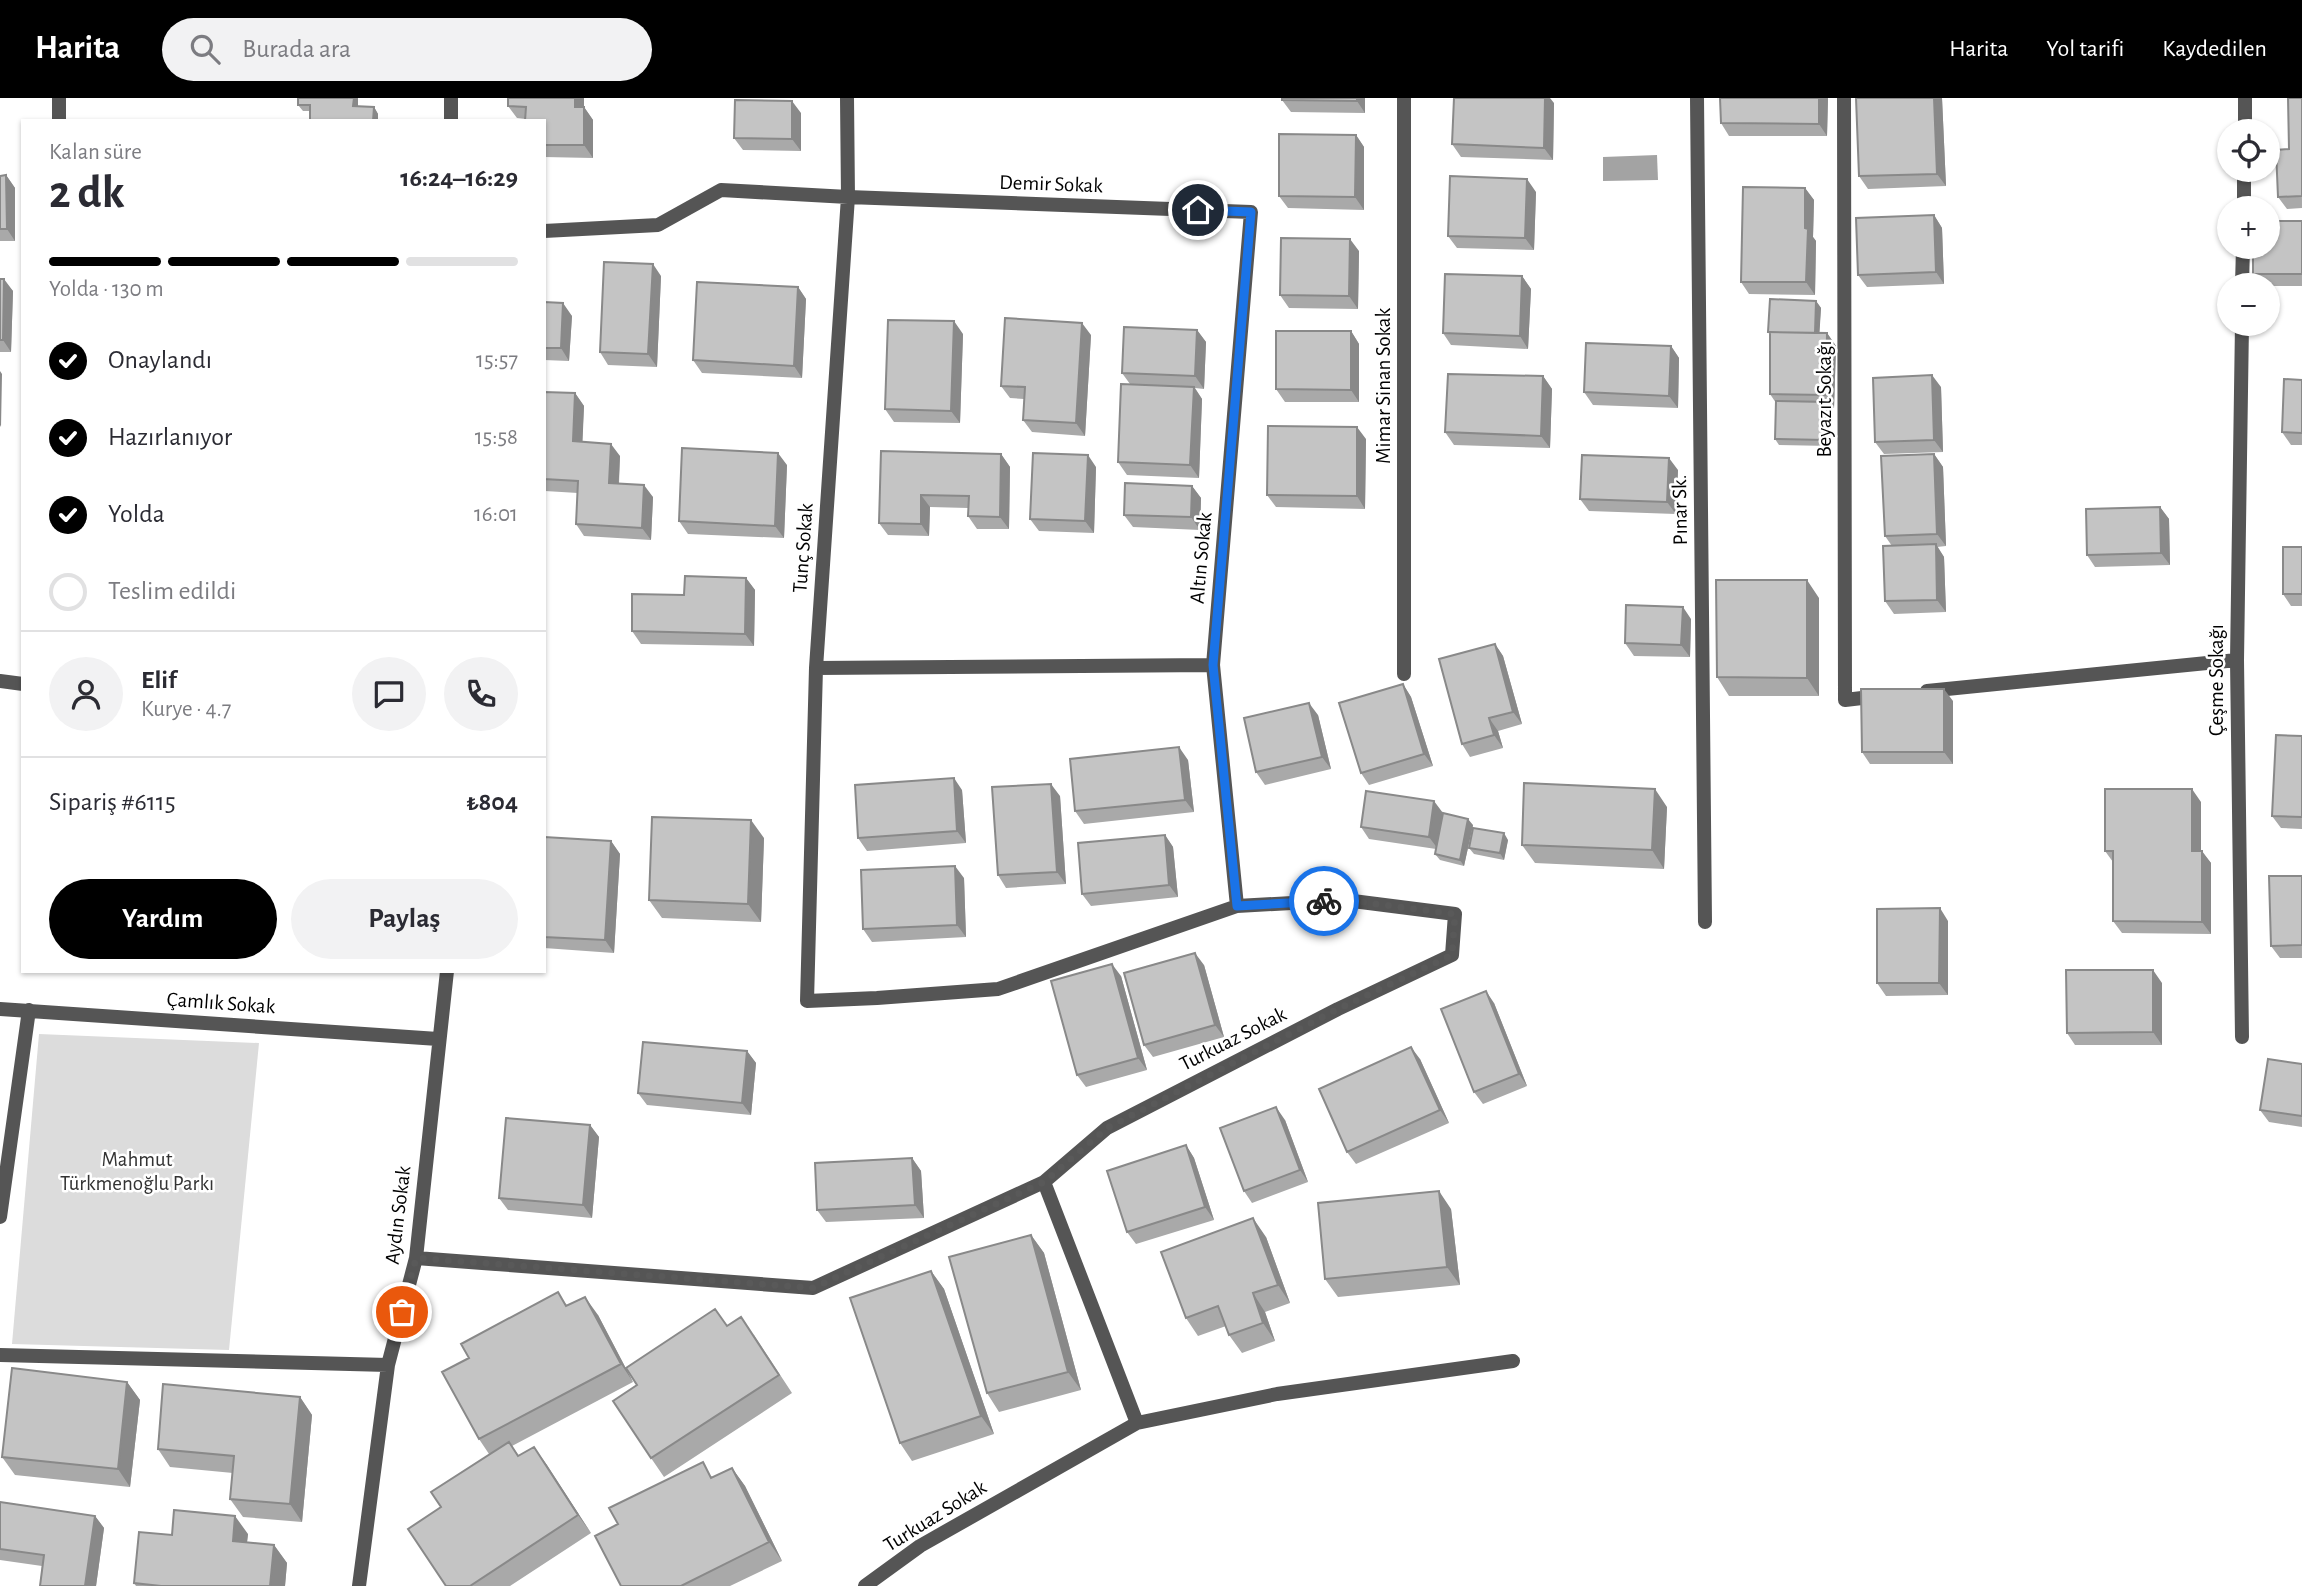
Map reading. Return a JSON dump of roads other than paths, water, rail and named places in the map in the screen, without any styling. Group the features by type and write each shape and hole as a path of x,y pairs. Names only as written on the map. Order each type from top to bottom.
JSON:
{"street":[{"path":"59,98 59,119"},
{"path":"451,98 451,119"},
{"name":"Tunç Sokak","path":"847,98 848,197 816,668 807,1001 998,989 1237,906"},
{"name":"Mimar Sinan Sokak","path":"1404,98 1404,674"},
{"name":"Pınar Sk.","path":"1697,98 1705,922"},
{"name":"Beyazıt Sokağı","path":"1844,98 1845,700 2236,660"},
{"path":"2245,98 2245,119"},
{"name":"Demir Sokak","path":"546,231 658,225 721,190 1251,212"},
{"name":"Altın Sokak","path":"1237,906 1213,665 1251,212"},
{"name":"Çeşme Sokağı","path":"2242,336 2236,660 2242,1037"},
{"path":"816,668 1213,665"},
{"path":"0,681 21,684"},
{"name":"Turkuaz Sokak","path":"1044,1182 1107,1128 1338,1009 1452,955 1455,914 1345,900 1237,906"},
{"name":"Aydın Sokak","path":"359,1586 387,1365 416,1258 447,973"},
{"name":"Çamlık Sokak","path":"0,1009 438,1040"},
{"path":"0,1217 29,1010"},
{"path":"416,1258 813,1288 1044,1182 1137,1423"},
{"path":"0,1355 387,1365"},
{"name":"Turkuaz Sokak","path":"865,1586 920,1546 1137,1423 1277,1394 1513,1361"}],"park label":[{"name":"Mahmut Türkmenoğlu Parkı","path":"137,1171"}]}
